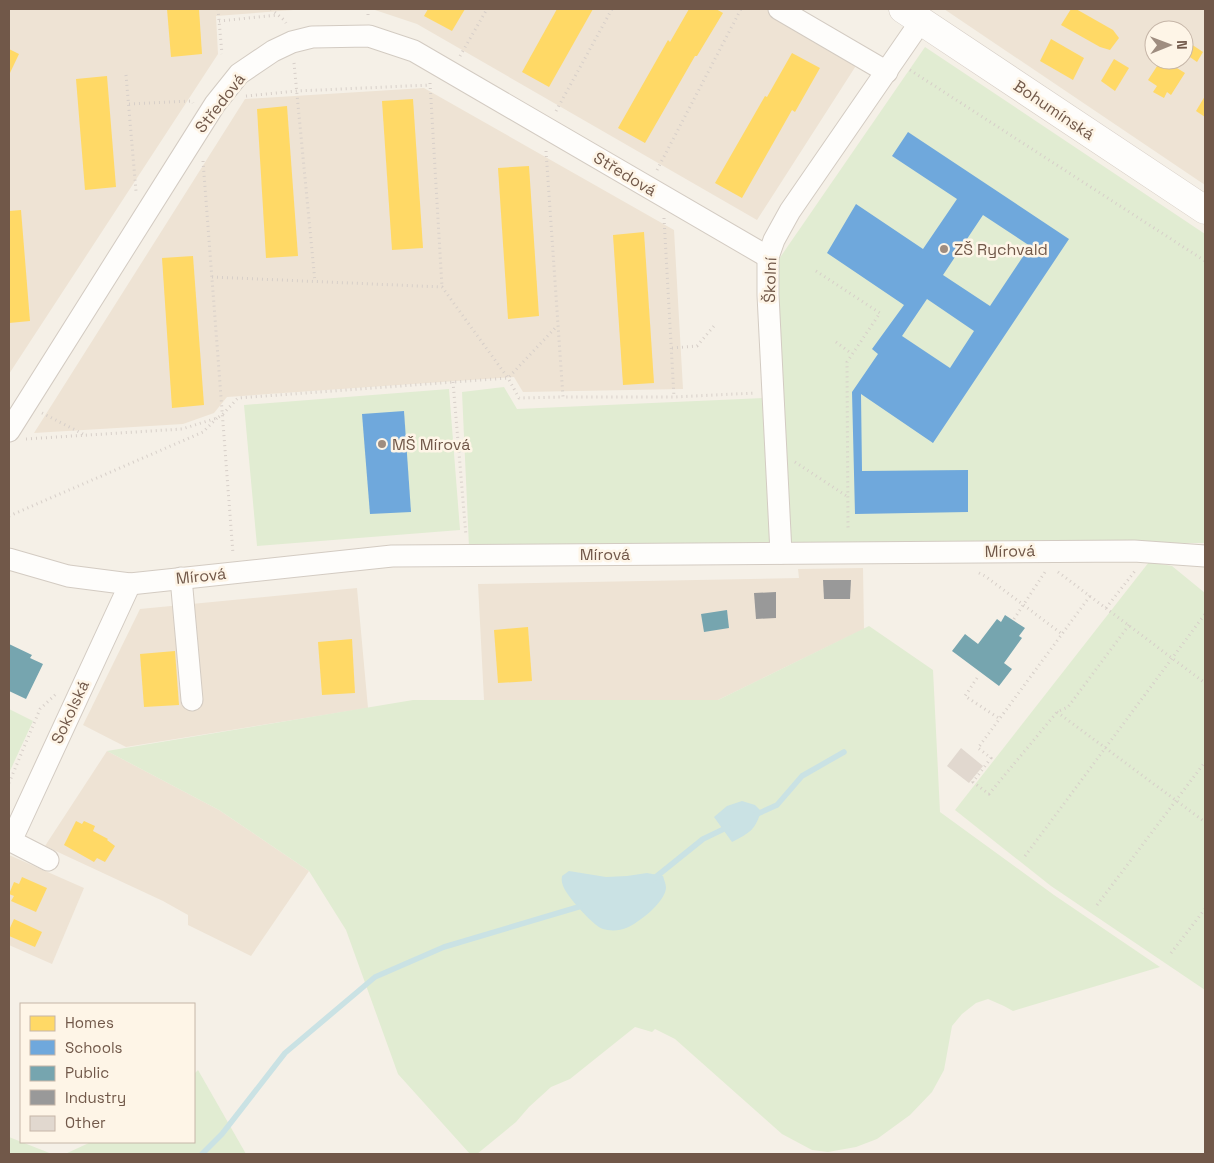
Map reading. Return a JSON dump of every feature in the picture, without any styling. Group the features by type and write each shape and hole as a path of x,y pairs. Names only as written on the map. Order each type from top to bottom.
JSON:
{"main road":[{"name":"Bohumínská","path":"912,15 1205,210"}],"street":[{"path":"786,11 891,66"},
{"name":"Školní","path":"781,553 768,295 768,257 774,240 790,211 891,66 912,15"},
{"name":"Středová","path":"16,435 25,403 216,104 239,74 292,42 312,38 369,36 414,51 768,257"},
{"name":"Mírová","path":"9,559 68,576 130,584 392,556 1134,551 1205,556"},
{"path":"181,578 192,700"},
{"name":"Sokolská","path":"48,860 10,841 130,584"}],"path":[{"path":"218,9 222,54"},
{"path":"270,9 284,20 292,42 315,282"},
{"path":"450,72 487,9"},
{"path":"563,397 546,150 549,129 556,110 612,9"},
{"path":"674,397 664,219 657,169 741,9"},
{"path":"219,21 278,15"},
{"path":"429,60 442,287 508,378 519,398 674,397 773,392"},
{"path":"891,66 1205,261"},
{"path":"126,75 136,194"},
{"path":"241,96 430,84"},
{"path":"129,104 192,101 203,162 235,572"},
{"path":"816,271 880,314 847,362 848,531"},
{"path":"212,278 442,287"},
{"path":"16,435 86,435 182,429 217,418 238,398 508,378 557,326"},
{"path":"671,348 697,346 714,326"},
{"path":"836,342 852,354"},
{"path":"453,382 468,555"},
{"path":"25,403 86,435"},
{"path":"9,516 203,432 217,418"},
{"path":"788,457 848,498"},
{"path":"1032,551 1205,683"},
{"path":"1106,608 1150,552"},
{"path":"1014,619 1050,565"},
{"path":"976,572 986,576 1062,634"},
{"path":"1090,596 978,748 990,758 974,782 989,794 1056,712 1068,707 1129,625"},
{"path":"1025,856 1205,614"},
{"path":"977,678 965,696 1000,719"},
{"path":"9,783 40,709 58,691"},
{"path":"1056,712 1205,822"},
{"path":"1097,905 1205,762"},
{"path":"1171,953 1205,909"}],"shaded area":[{"path":"9,9 307,9 216,16 218,54 9,374"},
{"path":"372,9 767,9 859,61 757,220 417,24"},
{"path":"944,9 1205,9 1205,185"},
{"path":"424,88 674,230 683,389 523,392 514,377 227,397 214,413 183,424 34,433 245,99"},
{"path":"863,568 864,629 718,700 484,700 478,584 799,578 798,569"},
{"path":"357,588 368,708 126,747 83,725 140,609"},
{"path":"107,751 219,810 309,871 251,956 188,925 188,915 163,901 45,846"},
{"path":"9,855 84,888 52,964 9,945"}],"green space":[{"path":"925,47 1205,234 1205,543 791,542 778,341 779,259"},
{"path":"504,387 517,409 766,398 775,543 469,547 462,392"},
{"path":"449,389 460,530 257,546 244,405"},
{"path":"1149,562 1172,566 1205,593 1205,990 1051,886 955,810"},
{"path":"869,626 933,670 940,812 1054,895 1160,967 1013,1011 988,999 976,1003 962,1014 952,1026 944,1070 932,1092 910,1115 877,1139 856,1147 828,1152 812,1150 782,1134 675,1039 655,1029 652,1032 635,1027 570,1079 551,1087 516,1122 477,1154 470,1154 398,1074 346,930 309,871 219,810 107,751 413,700 718,700"},
{"path":"9,709 33,721 9,773"},
{"path":"198,1070 246,1154 65,1154 89,1143 195,1143 195,1073"},
{"path":"9,1137 20,1143 52,1154 9,1154"}],"water":[{"path":"742,801 755,805 761,811 751,831 732,842 714,817 727,806"},
{"path":"569,871 606,877 647,873 663,876 666,888 665,894 638,922 621,930 605,930 591,920 566,892 562,883 562,876"}],"building: Homes":[{"path":"167,9 199,9 202,54 171,57"},
{"path":"428,9 465,9 452,31 424,16"},
{"path":"557,9 593,9 549,87 522,72"},
{"path":"689,9 716,9 723,13 697,56 695,56 645,143 618,128 668,40 670,42"},
{"path":"1071,9 1076,9 1113,30 1119,38 1110,50 1100,47 1061,25"},
{"path":"1051,39 1084,58 1073,80 1040,61"},
{"path":"1194,46 1203,52 1197,62 1194,60"},
{"path":"9,49 19,54 9,75"},
{"path":"792,53 820,68 795,112 792,110 742,198 715,183"},
{"path":"1114,59 1129,68 1115,91 1101,81"},
{"path":"1154,70 1180,70 1185,73 1171,95 1167,92 1164,98 1153,92 1157,86 1148,80"},
{"path":"107,76 116,187 85,190 76,79"},
{"path":"1205,96 1205,117 1196,111"},
{"path":"413,99 423,248 392,250 382,101"},
{"path":"287,106 298,256 266,258 257,109"},
{"path":"529,166 539,316 508,319 498,168"},
{"path":"21,210 30,321 9,323 9,211"},
{"path":"644,232 654,383 623,385 613,235"},
{"path":"193,256 204,405 172,408 162,258"},
{"path":"528,627 532,681 498,683 494,630"},
{"path":"352,639 355,693 322,695 318,642"},
{"path":"175,651 179,705 144,707 140,654"},
{"path":"76,821 82,824 84,821 95,826 93,831 108,839 115,846 105,862 97,858 94,862 64,845"},
{"path":"22,877 47,888 36,912 11,901 14,896 9,894 14,882 19,884"},
{"path":"14,919 42,932 35,947 9,936 9,930"}],"building: Schools":[{"path":"908,132 1069,239 933,443 861,394 862,471 968,470 968,512 855,514 852,392 878,354 872,349 904,305 827,253 856,204 923,249 957,199 892,156","holes":["983,215 1030,246 990,306 943,275","927,299 974,331 950,368 902,336"]},
{"path":"404,411 411,512 370,514 362,414"}],"building: Public":[{"path":"727,610 729,628 704,632 701,614"},
{"path":"1005,615 1025,628 1019,636 1022,638 1004,663 1012,669 999,686 952,651 965,634 978,644 997,619 1001,622"},
{"path":"9,644 32,655 30,658 43,664 26,699 9,691"}],"building: Industry":[{"path":"823,580 851,580 850,599 824,599"},
{"path":"776,592 776,618 756,619 754,593"}],"building: Other":[{"path":"961,748 983,766 969,783 947,766"}],"waterway":[{"path":"755,815 777,805 802,776 844,752"},
{"path":"652,880 703,839 728,827"},
{"path":"202,1154 222,1134 285,1053 375,977 444,947 585,905"}],"place":[{"name":"ZŠ Rychvald","path":"944,249"},
{"name":"MŠ Mírová","path":"382,444"}]}
